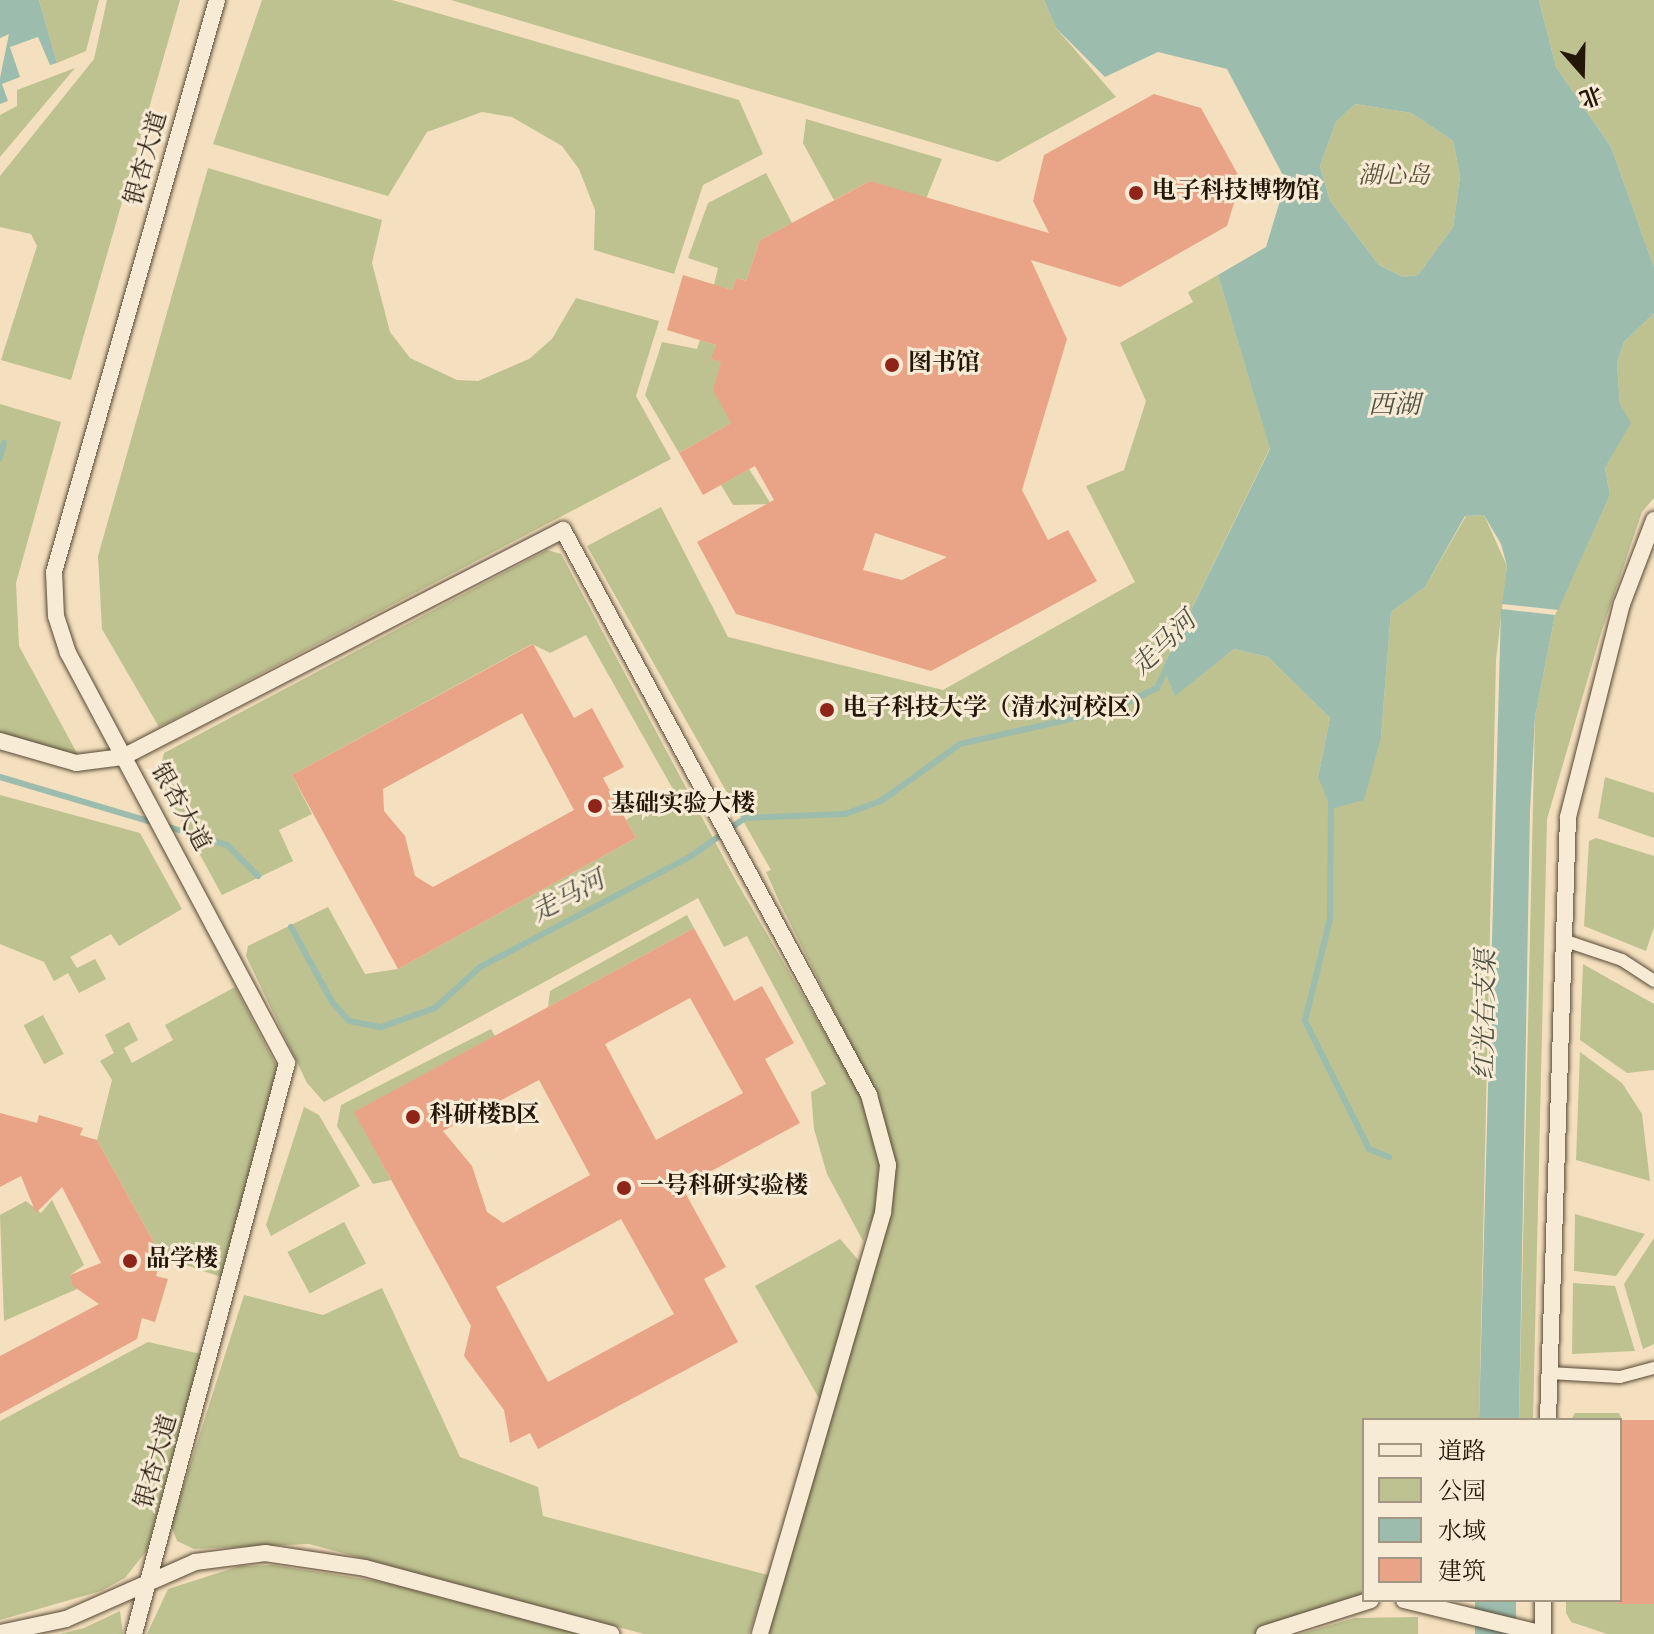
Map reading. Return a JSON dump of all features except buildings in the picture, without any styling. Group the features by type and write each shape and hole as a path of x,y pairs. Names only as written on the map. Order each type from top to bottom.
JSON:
{"street":[{"name":"银杏大道","path":"134,1634 287,1084 280,1045 123,757 59,631 54,572 217,0"},
{"path":"1548,1418 1568,817 1622,604 1654,520"},
{"path":"0,741 76,763 123,757 563,530 746,861 869,1095 888,1165 883,1213 760,1634"},
{"path":"1563,940 1622,960 1654,981"},
{"path":"1549,1373 1620,1377 1654,1368"},
{"path":"0,1633 66,1619 151,1577 238,1553 277,1554 500,1600 611,1634"},
{"path":"1264,1634 1365,1602"},
{"path":"1415,1602 1466,1611 1543,1634 1543,1602"}],"green space":[{"path":"39,0 99,0 86,51 57,63"},
{"path":"107,0 180,0 71,380 1,360 37,246 31,234 0,227 0,176 94,59"},
{"path":"262,0 392,0 739,100 763,154 703,185 674,274 594,250 595,210 579,169 562,146 512,117 482,112 427,132 388,196 213,144"},
{"path":"451,0 1044,0 1056,28 1116,97 998,162"},
{"path":"1539,0 1654,0 1654,267 1611,147 1556,67"},
{"path":"75,68 0,157 0,115 17,106 17,90"},
{"name":"湖心岛","path":"1355,104 1411,113 1453,141 1460,176 1453,227 1418,275 1403,277 1379,265 1330,201 1320,166 1336,122"},
{"path":"806,119 942,159 926,199 870,181 834,200 803,143"},
{"path":"208,168 382,220 372,263 390,332 410,358 457,380 478,381 529,359 552,339 576,298 659,321 636,396 671,459 159,727 102,629 98,556"},
{"path":"766,173 792,223 760,240 746,281 736,278 732,290 714,285 718,268 688,258 708,203"},
{"path":"1218,275 1270,448 1163,667 1175,695 1234,649 1268,657 1330,718 1318,777 1381,737 1391,612 1425,587 1466,516 1484,515 1507,566 1496,660 1479,1418 1362,1418 1362,1601 1264,1634 766,1634 890,1214 894,1159 876,1095 779,901 766,872 771,870 587,546 661,507 728,637 943,690 1135,582 1086,486 1124,470 1146,401 1120,343 1193,302 1188,292"},
{"path":"1654,313 1654,498 1642,512 1602,630 1547,819 1533,1418 1519,1418 1535,717 1555,615 1610,495 1605,468 1630,423 1620,404 1617,363 1624,342"},
{"path":"700,340 716,345 712,359 721,362 731,423 679,453 645,395 662,342 697,349"},
{"path":"0,404 61,422 16,583 19,646 79,757 0,734"},
{"path":"749,469 771,504 733,505 721,485"},
{"path":"547,550 561,554 736,881 861,1095 879,1164 875,1212 863,1241 827,1174 814,1129 811,1092 826,1084 747,936 724,947 698,898 324,1102 307,1083 246,956 248,946 328,907 365,974 398,969 636,838 626,820 674,791 586,635 550,653 532,644 292,775 312,814 279,830 293,861 222,895 158,778 164,753"},
{"path":"1605,777 1654,793 1654,838 1598,818"},
{"path":"0,795 140,833 182,909 119,946 111,934 70,957 77,968 95,959 106,979 79,993 68,973 54,981 44,962 0,944"},
{"path":"1596,838 1654,856 1654,927 1646,951 1584,926 1589,841"},
{"path":"687,915 694,928 548,1007 550,991"},
{"path":"1583,964 1654,1004 1654,1070 1627,1073 1580,1040"},
{"path":"235,987 277,1067 221,1277 162,1257 97,1140 112,1080 100,1061 114,1053 105,1035 129,1022 138,1040 124,1048 132,1063 173,1040 165,1025"},
{"path":"43,1015 64,1054 44,1064 24,1025"},
{"path":"491,1029 495,1036 355,1112 391,1180 373,1184 337,1126 341,1105"},
{"path":"1580,1052 1622,1083 1642,1114 1650,1181 1576,1160"},
{"path":"304,1107 319,1115 360,1186 271,1236 266,1225"},
{"path":"52,1200 84,1265 70,1275 77,1289 4,1321 0,1215 26,1201 41,1213"},
{"path":"1575,1214 1645,1234 1616,1276 1574,1271"},
{"path":"344,1222 366,1263 310,1294 287,1252"},
{"path":"1654,1238 1654,1344 1643,1349 1624,1284"},
{"path":"840,1239 861,1263 821,1402 755,1286"},
{"path":"1573,1283 1615,1286 1635,1351 1572,1354"},
{"path":"382,1288 460,1457 538,1487 543,1516 768,1575 749,1634 644,1634 309,1544 194,1549 177,1541 171,1525 244,1295 323,1315"},
{"path":"148,1342 201,1354 147,1550 125,1578 101,1591 0,1620 0,1421"},
{"path":"1575,1413 1619,1413 1621,1418 1572,1418"},
{"path":"273,1565 383,1582 579,1634 147,1634 168,1589 240,1566"},
{"path":"1622,1595 1654,1604 1654,1634 1607,1634 1571,1622 1566,1613 1566,1602 1622,1602"},
{"path":"120,1611 123,1634 60,1634 84,1628"},
{"path":"1418,1617 1418,1634 1300,1634 1355,1618"}],"water":[{"path":"0,0 39,0 57,63 50,65 38,37 10,47 20,77 2,84 8,101 0,104 0,78 9,34 0,38"},
{"name":"西湖","path":"1044,0 1539,0 1556,67 1611,147 1654,267 1654,313 1624,342 1617,363 1620,404 1631,423 1605,468 1610,495 1558,610 1502,604 1507,566 1501,544 1484,515 1465,516 1425,587 1391,612 1381,737 1364,800 1331,809 1318,777 1330,718 1268,657 1234,649 1175,696 1163,667 1270,449 1218,275 1266,247 1286,181 1227,69 1158,52 1105,77 1056,28","holes":["1355,104 1411,113 1453,141 1460,176 1453,227 1418,275 1403,277 1379,265 1330,201 1320,166 1336,122"]},
{"path":"1501,609 1555,615 1535,717 1530,811 1519,1418 1479,1418"},
{"path":"1475,1602 1516,1602 1516,1634 1475,1634"}],"waterway":[{"path":"0,458 4,443"},
{"name":"走马河","path":"291,927 332,1002 349,1021 381,1027 435,1008 480,967 691,856 745,818 845,814 881,801 960,744 1111,710 1157,688 1168,665"},
{"name":"走马河","path":"0,777 155,823"},
{"name":"走马河","path":"1331,804 1330,919 1305,1021 1369,1149 1389,1157"},
{"name":"走马河","path":"166,826 227,845 258,876"}],"place":[{"name":"电子科技博物馆","path":"1136,193"},
{"name":"图书馆","path":"892,365"},
{"name":"电子科技大学（清水河校区）","path":"827,710"},
{"name":"基础实验大楼","path":"595,806"},
{"name":"科研楼B区","path":"413,1117"},
{"name":"一号科研实验楼","path":"624,1188"},
{"name":"品学楼","path":"130,1261"}],"water label":[{"name":"红光右支渠","path":"1487,1015"}]}
